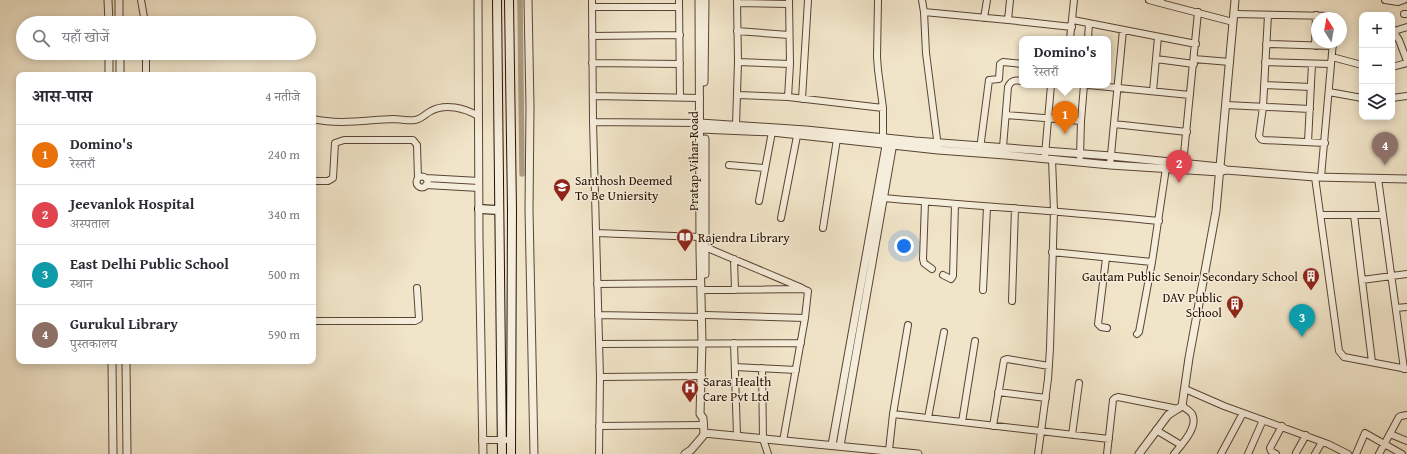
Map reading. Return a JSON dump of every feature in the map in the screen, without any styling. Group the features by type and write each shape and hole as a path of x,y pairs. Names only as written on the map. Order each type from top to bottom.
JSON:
{"main road":[{"path":"497,0 498,210 502,454"},
{"path":"509,0 512,210 511,454"},
{"path":"479,209 498,210"}],"street":[{"path":"108,0 109,16"},
{"path":"119,0 120,16"},
{"path":"141,0 144,16"},
{"path":"478,0 480,381 482,454"},
{"path":"528,0 530,107 529,210 534,454"},
{"path":"592,0 593,122 600,377 599,454"},
{"path":"679,0 680,97"},
{"name":"Pratap Vihar Road","path":"699,0 700,98 702,126"},
{"name":"Pratap Vihar Road","path":"704,316 701,284 700,237 705,0"},
{"path":"802,99 808,0"},
{"path":"870,257 884,198 888,141 877,57 878,0"},
{"path":"922,0 926,53 938,150"},
{"path":"984,18 987,0"},
{"path":"1008,20 1010,0"},
{"path":"1070,36 1074,0"},
{"path":"1149,0 1161,1 1233,22"},
{"path":"1138,454 1168,415 1180,408 1185,388 1222,170 1235,0"},
{"path":"1385,0 1398,2 1404,0"},
{"path":"736,125 738,95 737,1 789,2 790,64 788,97"},
{"path":"592,7 679,7"},
{"path":"924,12 1072,27"},
{"path":"1183,164 1198,12"},
{"path":"1234,14 1311,16"},
{"path":"1268,15 1261,139 1324,143"},
{"path":"1073,20 1196,44"},
{"path":"1088,36 1089,23"},
{"path":"1395,30 1407,27"},
{"path":"1110,164 1123,30"},
{"path":"737,31 789,35"},
{"path":"592,36 680,35"},
{"path":"1395,35 1407,62 1395,66"},
{"path":"1153,91 1158,37"},
{"path":"1266,44 1311,46"},
{"path":"1333,48 1324,143 1318,177 1320,215 1339,351 1344,357 1405,369 1378,178"},
{"path":"1332,57 1359,64"},
{"path":"1156,59 1194,62 1230,62"},
{"path":"109,60 109,72"},
{"path":"120,60 120,72"},
{"path":"146,60 146,72"},
{"path":"738,62 790,64"},
{"path":"979,153 989,80 999,79 1000,64 1003,62 1019,64"},
{"path":"1265,62 1332,64"},
{"path":"592,63 680,64"},
{"path":"1308,142 1312,64"},
{"path":"1003,147 1008,87 1009,83 1013,80 1019,81"},
{"path":"1264,85 1311,87"},
{"path":"1111,87 1190,95"},
{"path":"1045,154 1051,88"},
{"path":"1080,162 1084,88"},
{"path":"1329,92 1359,97"},
{"path":"738,95 788,97 883,108"},
{"path":"593,96 700,98"},
{"path":"1395,98 1407,96"},
{"path":"1226,105 1310,109"},
{"path":"316,119 337,122 396,119 415,120 422,118 433,110 443,108 464,109 478,116"},
{"path":"1006,115 1081,121"},
{"path":"593,122 702,126 837,139 980,145 1045,154 1052,159 1080,162 1318,177 1407,179"},
{"path":"1114,124 1187,132"},
{"path":"702,126 736,125 806,130 888,141 938,150 979,153 1080,154 1111,156 1222,170"},
{"path":"759,201 772,132"},
{"path":"781,218 798,136"},
{"path":"823,228 837,139"},
{"path":"316,181 328,181 333,178 336,143 344,140 413,140 417,145 418,178 416,181 418,186 422,187 426,181"},
{"path":"836,446 870,257 888,141"},
{"path":"1038,454 1049,366 1054,211 1052,159"},
{"path":"729,164 765,168"},
{"path":"1137,334 1139,332 1152,262 1166,168"},
{"path":"418,178 423,176 426,181"},
{"path":"426,181 479,185"},
{"name":"Pratap Vihar Road","path":"702,191 705,247 705,413 703,422"},
{"path":"884,198 1054,211 1159,221"},
{"path":"925,202 923,258 924,263 932,269"},
{"path":"943,275 951,279 953,276 955,204"},
{"path":"983,290 987,207"},
{"path":"1012,300 1016,208"},
{"path":"1320,215 1383,215"},
{"path":"1354,215 1372,362"},
{"path":"596,233 700,237"},
{"path":"705,247 808,291 805,318 783,441"},
{"path":"1052,252 1152,262"},
{"path":"1106,258 1098,324 1101,327 1107,328"},
{"path":"734,259 735,290"},
{"path":"1362,280 1407,274"},
{"path":"597,284 701,284"},
{"path":"316,321 415,321 419,319 417,288"},
{"path":"705,290 806,289"},
{"path":"1396,308 1407,307"},
{"path":"598,315 805,318"},
{"path":"889,450 893,414 908,325"},
{"path":"928,418 944,332"},
{"path":"962,422 975,341"},
{"name":"Pratap Vihar Road","path":"704,343 700,414 703,422 704,433"},
{"path":"734,343 737,436"},
{"path":"599,344 800,343"},
{"path":"992,426 1004,360 1007,359 1049,366"},
{"path":"112,364 114,454"},
{"path":"126,364 127,454"},
{"path":"735,367 796,370"},
{"path":"762,368 763,439 768,454"},
{"path":"600,377 702,376"},
{"path":"1072,435 1079,383"},
{"path":"1185,388 1243,413 1306,435 1344,453"},
{"path":"998,392 1046,398"},
{"path":"1107,454 1113,400 1118,397 1180,408 1192,414 1193,422 1191,431 1174,454"},
{"path":"1221,454 1243,413"},
{"path":"893,414 1109,439"},
{"path":"1379,454 1399,418 1407,415"},
{"path":"1248,454 1263,420"},
{"path":"599,426 703,422"},
{"path":"1276,454 1271,451 1270,448 1282,426"},
{"path":"1156,430 1181,445"},
{"path":"679,454 696,442 703,436 704,433 836,446 858,451 889,450 918,454"},
{"path":"1356,454 1366,433 1402,454"},
{"path":"1390,434 1407,441"},
{"path":"1296,453 1306,435"},
{"path":"482,440 511,440"},
{"path":"685,454 691,450 696,442"},
{"path":"1316,454 1322,442"}],"waterway":[{"path":"520,0 522,174"}],"place":[{"name":"Domino's","path":"1065,134"},
{"name":"Gurukul Library","path":"1385,165"},
{"name":"Jeevanlok Hospital","path":"1179,183"},
{"name":"Santhosh Deemed To Be Uniersity","path":"562,202"},
{"name":"Rajendra Library","path":"685,252"},
{"name":"Gautam Public Senoir Secondary School","path":"1311,291"},
{"name":"DAV Public School","path":"1235,319"},
{"name":"East Delhi Public School","path":"1302,337"},
{"name":"Saras Health Care Pvt Ltd","path":"690,403"}]}
